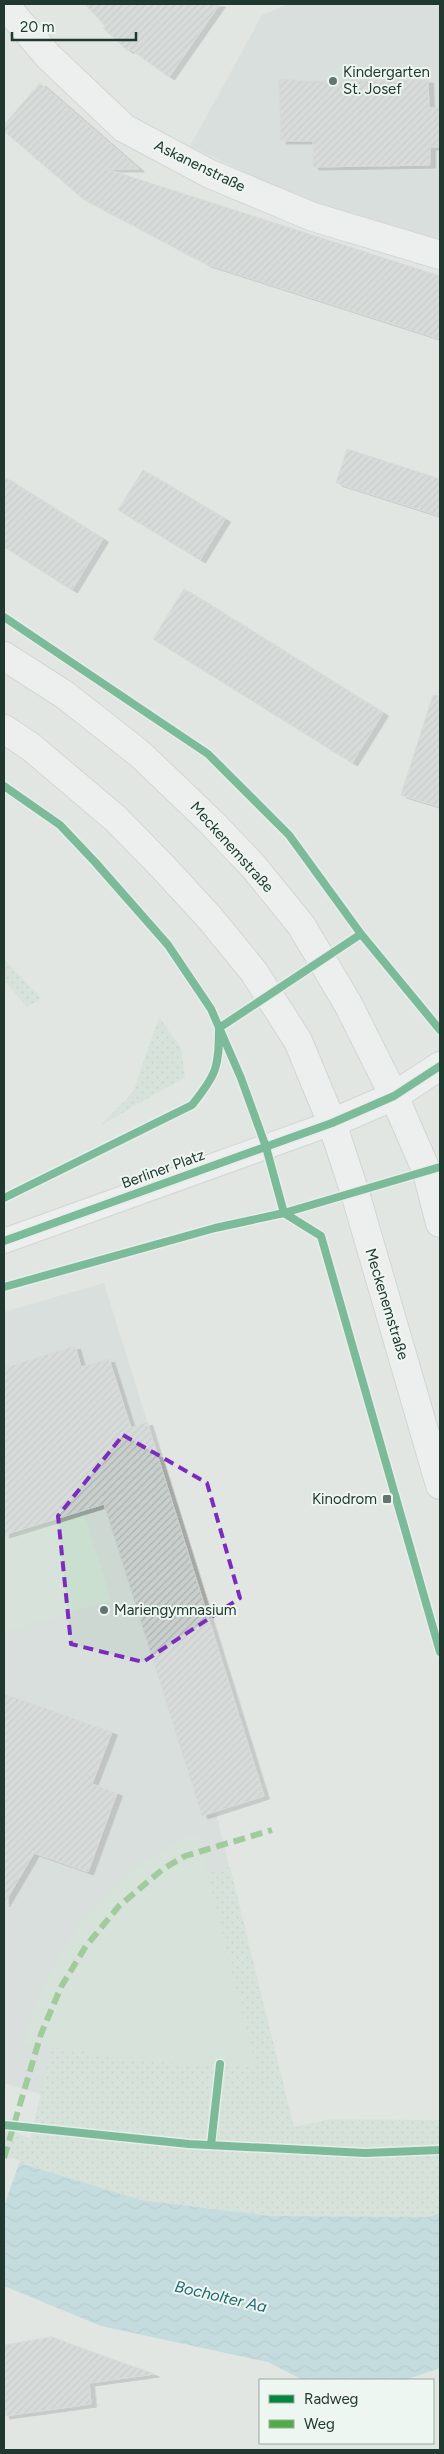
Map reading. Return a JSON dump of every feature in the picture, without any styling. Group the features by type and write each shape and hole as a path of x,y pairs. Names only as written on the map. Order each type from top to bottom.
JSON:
{"main road":[{"name":"Askanenstraße","path":"4,4 48,56 124,128 210,174 313,217 440,255"},
{"name":"Meckenemstraße","path":"4,656 65,695 140,754 194,804 253,866 301,925 348,1004 394,1096 428,1172 440,1223"},
{"name":"Meckenemstraße","path":"4,730 31,746 116,819 209,917 254,972 298,1040 332,1123 355,1193 440,1486"},
{"path":"332,1123 394,1096 440,1066"}],"lane":[{"name":"Berliner Platz","path":"4,1240 332,1123"}],"highlighted area":[{"path":"123,1435 207,1483 240,1598 143,1662 71,1644 58,1516"}],"shaded area":[{"name":"Kindergarten St. Josef","path":"289,4 440,4 440,242 315,206 190,146 262,15"},
{"name":"Mariengymnasium","path":"104,1283 264,1796 216,1813 294,2127 43,2095 4,2083 4,1312"}],"green space":[{"path":"4,959 42,998 27,1007 4,981"},
{"path":"159,1017 181,1048 185,1077 100,1126 133,1092"},
{"path":"84,1513 111,1600 4,1632 4,1537"},
{"path":"197,1833 256,2068 212,2063 212,2067 92,2055 92,2051 24,2044 34,2010 48,1977 65,1947 86,1918 110,1892 136,1869 165,1849"},
{"path":"230,1867 294,2127 330,2119 440,2120 440,2213 428,2217 270,2216 141,2200 4,2158 4,2126 30,2139 52,2047 93,2051 93,2055 211,2067 212,2063 256,2067 207,1873"}],"water":[{"name":"Bocholter Aa","path":"4,2158 141,2200 270,2216 428,2217 440,2213 440,2368 408,2379 301,2379 268,2362 101,2326 4,2286"}],"pier":[{"path":"4,2156 20,2161 4,2206"}],"building":[{"path":"85,4 220,4 169,77 130,49 128,51 103,28 105,26"},
{"path":"279,79 308,81 428,80 429,108 440,108 440,147 430,147 430,165 313,167 313,141 281,141"},
{"path":"40,83 139,169 106,169 440,276 440,339 206,264 83,199 4,131 4,125"},
{"path":"347,449 440,479 440,516 336,483"},
{"path":"143,470 225,519 200,560 118,510"},
{"path":"4,477 103,539 72,590 4,547"},
{"path":"184,589 383,713 352,763 153,639"},
{"path":"433,695 440,696 440,807 401,795"},
{"path":"75,1346 81,1367 109,1359 131,1428 147,1422 264,1796 202,1816 104,1504 4,1535 4,1368"},
{"path":"4,1694 112,1732 92,1784 117,1793 88,1872 34,1853 4,1904"},
{"path":"52,2337 154,2374 89,2383 91,2404 4,2416 4,2345"}],"marked path":[{"path":"4,2158 41,2034 61,1987 86,1946 119,1906 163,1869 185,1856 272,1830"}],"cycle path":[{"path":"4,617 208,754 289,835 361,934 440,1030"},
{"path":"4,786 60,825 95,862 168,945 211,1009 241,1078 266,1147 284,1213 321,1236 440,1652"},
{"path":"4,1198 192,1105 207,1085 215,1070 219,1028 361,934"},
{"path":"4,1241 332,1123 394,1096 440,1066"},
{"path":"4,1287 215,1228 284,1213 440,1167"},
{"path":"211,2145 220,2064"},
{"path":"4,2125 189,2144 365,2153 440,2150"}],"place":[{"name":"Kindergarten St. Josef","path":"333,81"},
{"name":"Kinodrom","path":"387,1499"},
{"name":"Mariengymnasium","path":"104,1610"}]}
